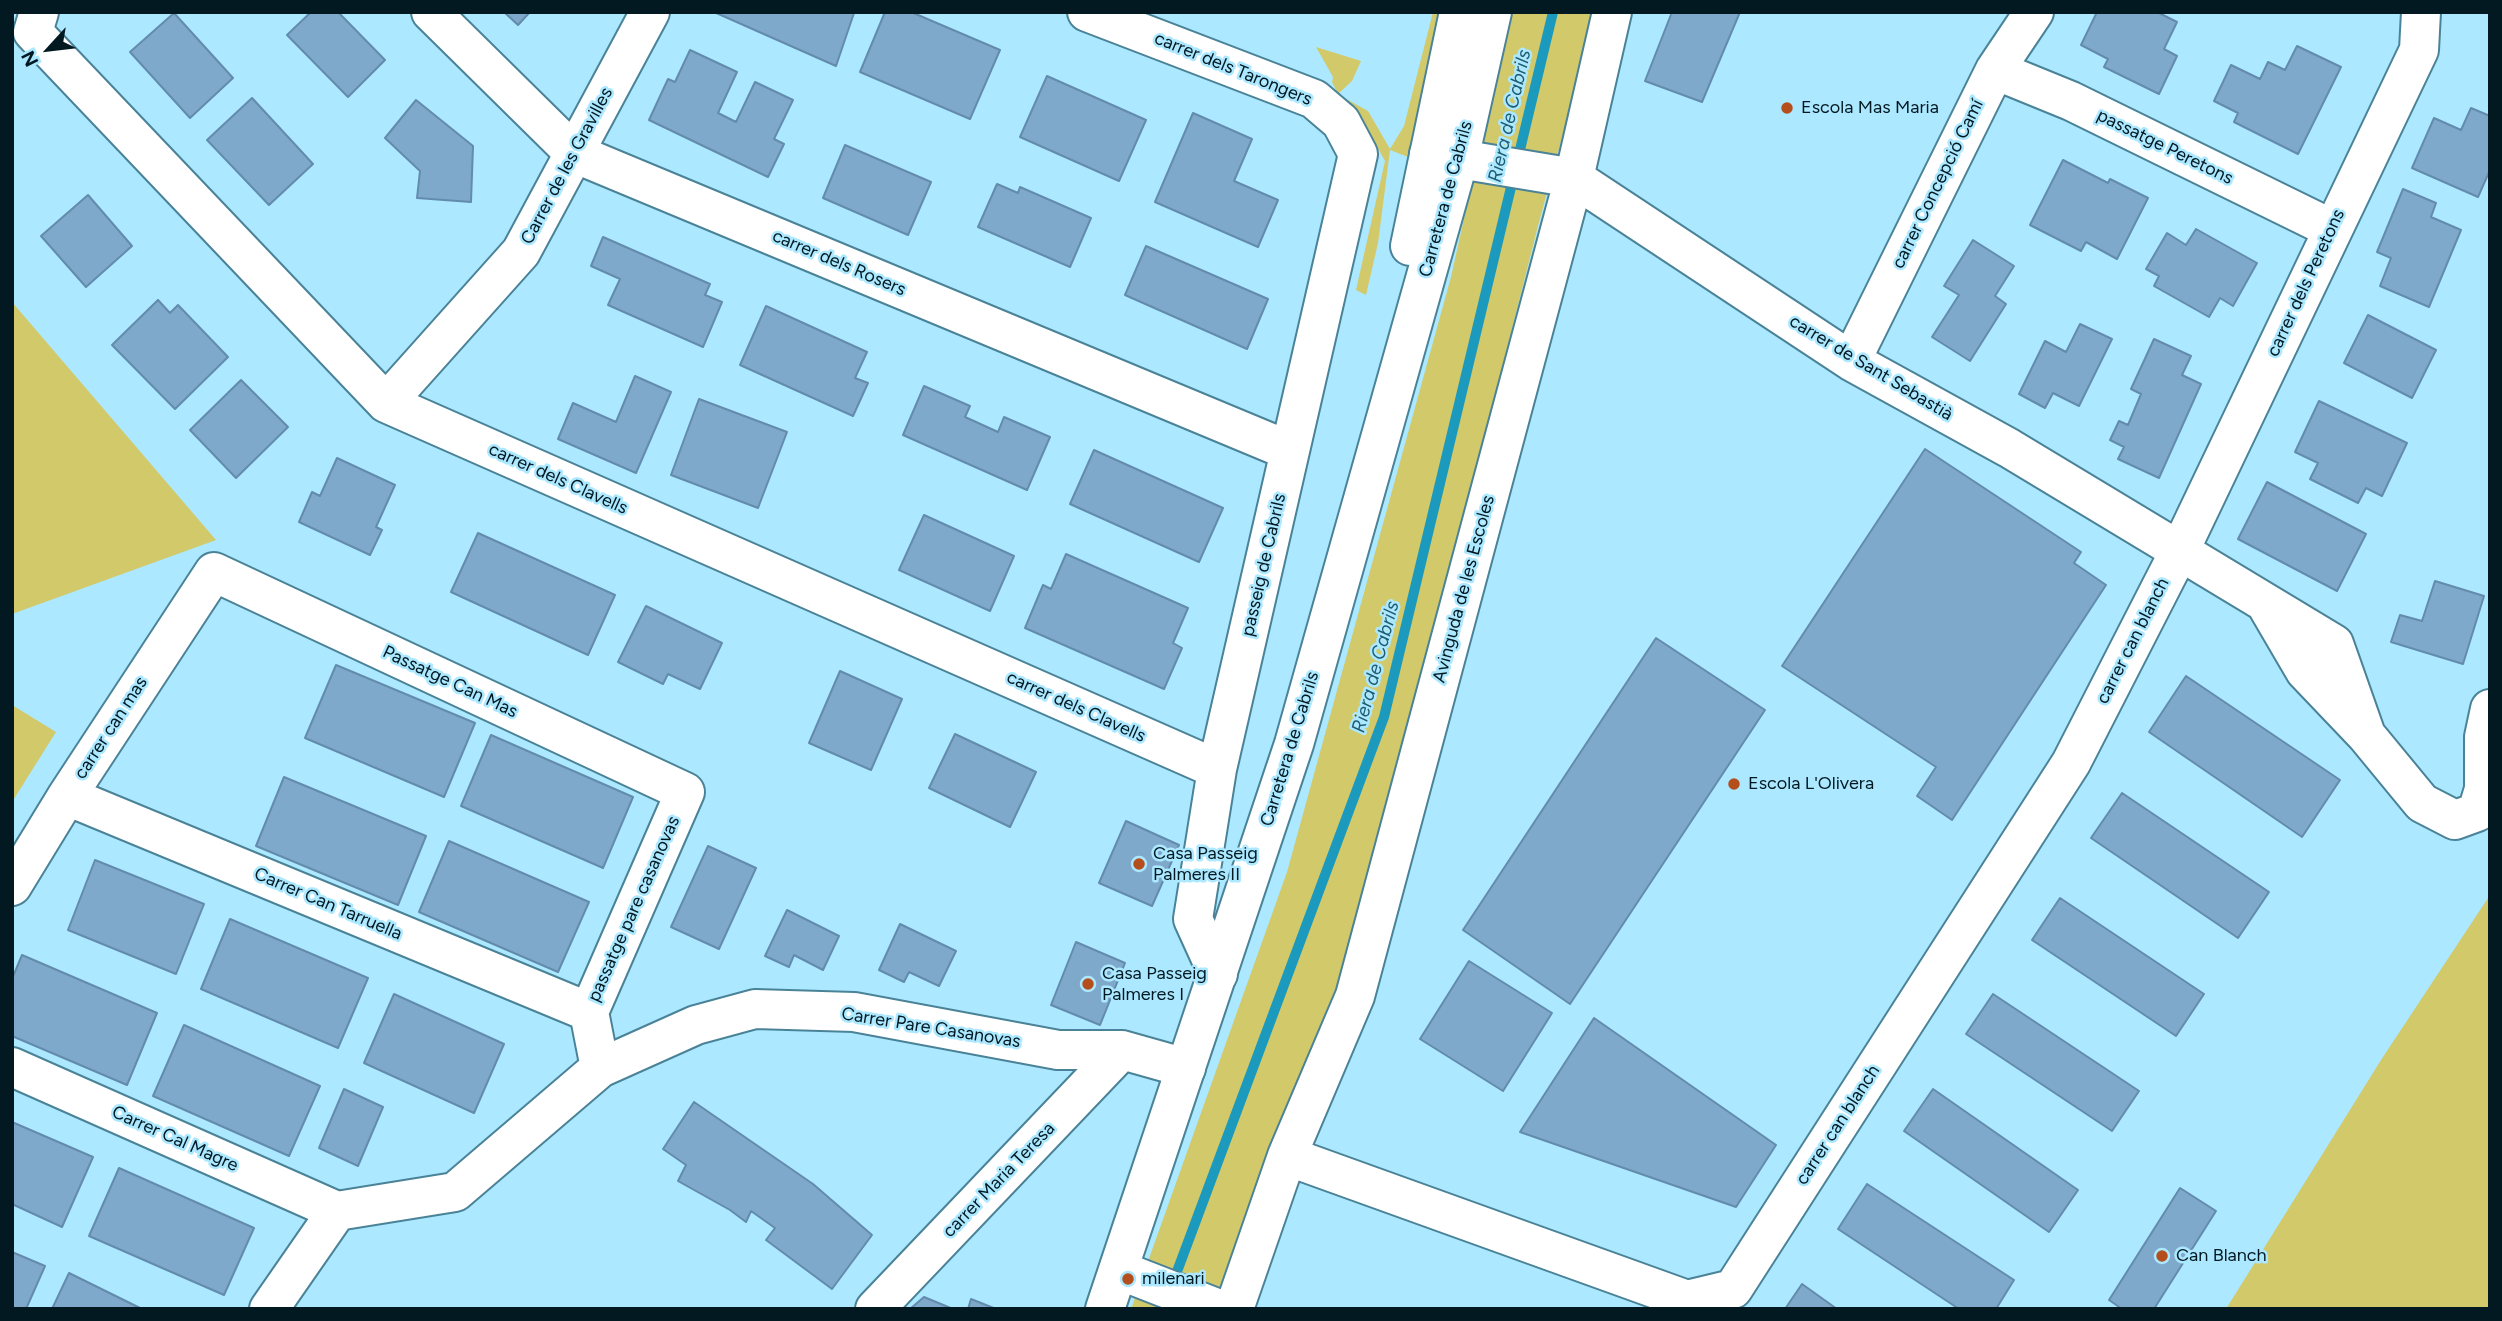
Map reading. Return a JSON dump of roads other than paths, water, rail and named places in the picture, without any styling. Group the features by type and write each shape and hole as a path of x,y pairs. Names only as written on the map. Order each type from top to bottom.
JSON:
{"street":[{"name":"carrer dels Clavells","path":"39,12 33,32 386,403 1217,769"},
{"name":"carrer dels Rosers","path":"430,12 574,153 1290,451"},
{"name":"Carrer de les Gravilles","path":"386,403 521,252 650,12"},
{"name":"carrer dels Tarongers","path":"1087,12 1314,99 1341,122 1358,154"},
{"name":"Carretera de Cabrils","path":"1453,158 1459,12"},
{"name":"Carretera de Cabrils","path":"1105,1309 1128,1274 1186,1068 1294,744 1384,425 1492,12"},
{"name":"Avinguda de les Escoles","path":"1222,1308 1354,996 1563,176 1612,12"},
{"name":"carrer Concepció Camí","path":"1851,360 1995,70 2034,12"},
{"name":"carrer dels Peretons","path":"2179,552 2418,50 2421,12"},
{"name":"passatge Peretons","path":"1995,70 2071,102 2332,229"},
{"name":"passeig de Cabrils","path":"1218,974 1193,919 1217,769 1358,154"},
{"name":"carrer de Sant Sebastià","path":"1453,158 1563,176 1851,360 2009,447 2334,644 2366,735 2422,803 2455,820 2477,812 2484,789 2484,737 2490,709"},
{"name":"carrer can blanch","path":"1287,1156 1687,1300 1733,1289 2071,763 2179,552"},
{"name":"Passatge Can Mas","path":"214,572 685,792"},
{"name":"carrer can mas","path":"12,886 67,796 214,572"},
{"name":"passatge pare casanovas","path":"600,1068 589,1012 685,792"},
{"name":"Carrer Can Tarruella","path":"67,796 589,1012"},
{"name":"Carrer Pare Casanovas","path":"600,1068 696,1025 755,1009 854,1012 1058,1050 1122,1050 1186,1068"},
{"name":"carrer Maria Teresa","path":"875,1309 1122,1050"},
{"name":"Carrer Cal Magre","path":"12,1067 337,1211"},
{"path":"269,1309 337,1211 455,1192 600,1068"},
{"path":"1128,1274 1222,1308"}],"waterway":[{"name":"Riera de Cabrils","path":"1163,1309 1384,717 1553,12"}],"place":[{"name":"Escola Mas Maria","path":"1787,108"},
{"name":"Escola L'Olivera","path":"1734,784"},
{"name":"Casa Passeig Palmeres II","path":"1139,864"},
{"name":"Casa Passeig Palmeres I","path":"1088,984"},
{"name":"Can Blanch","path":"2162,1256"},
{"name":"milenari","path":"1128,1279"}]}
